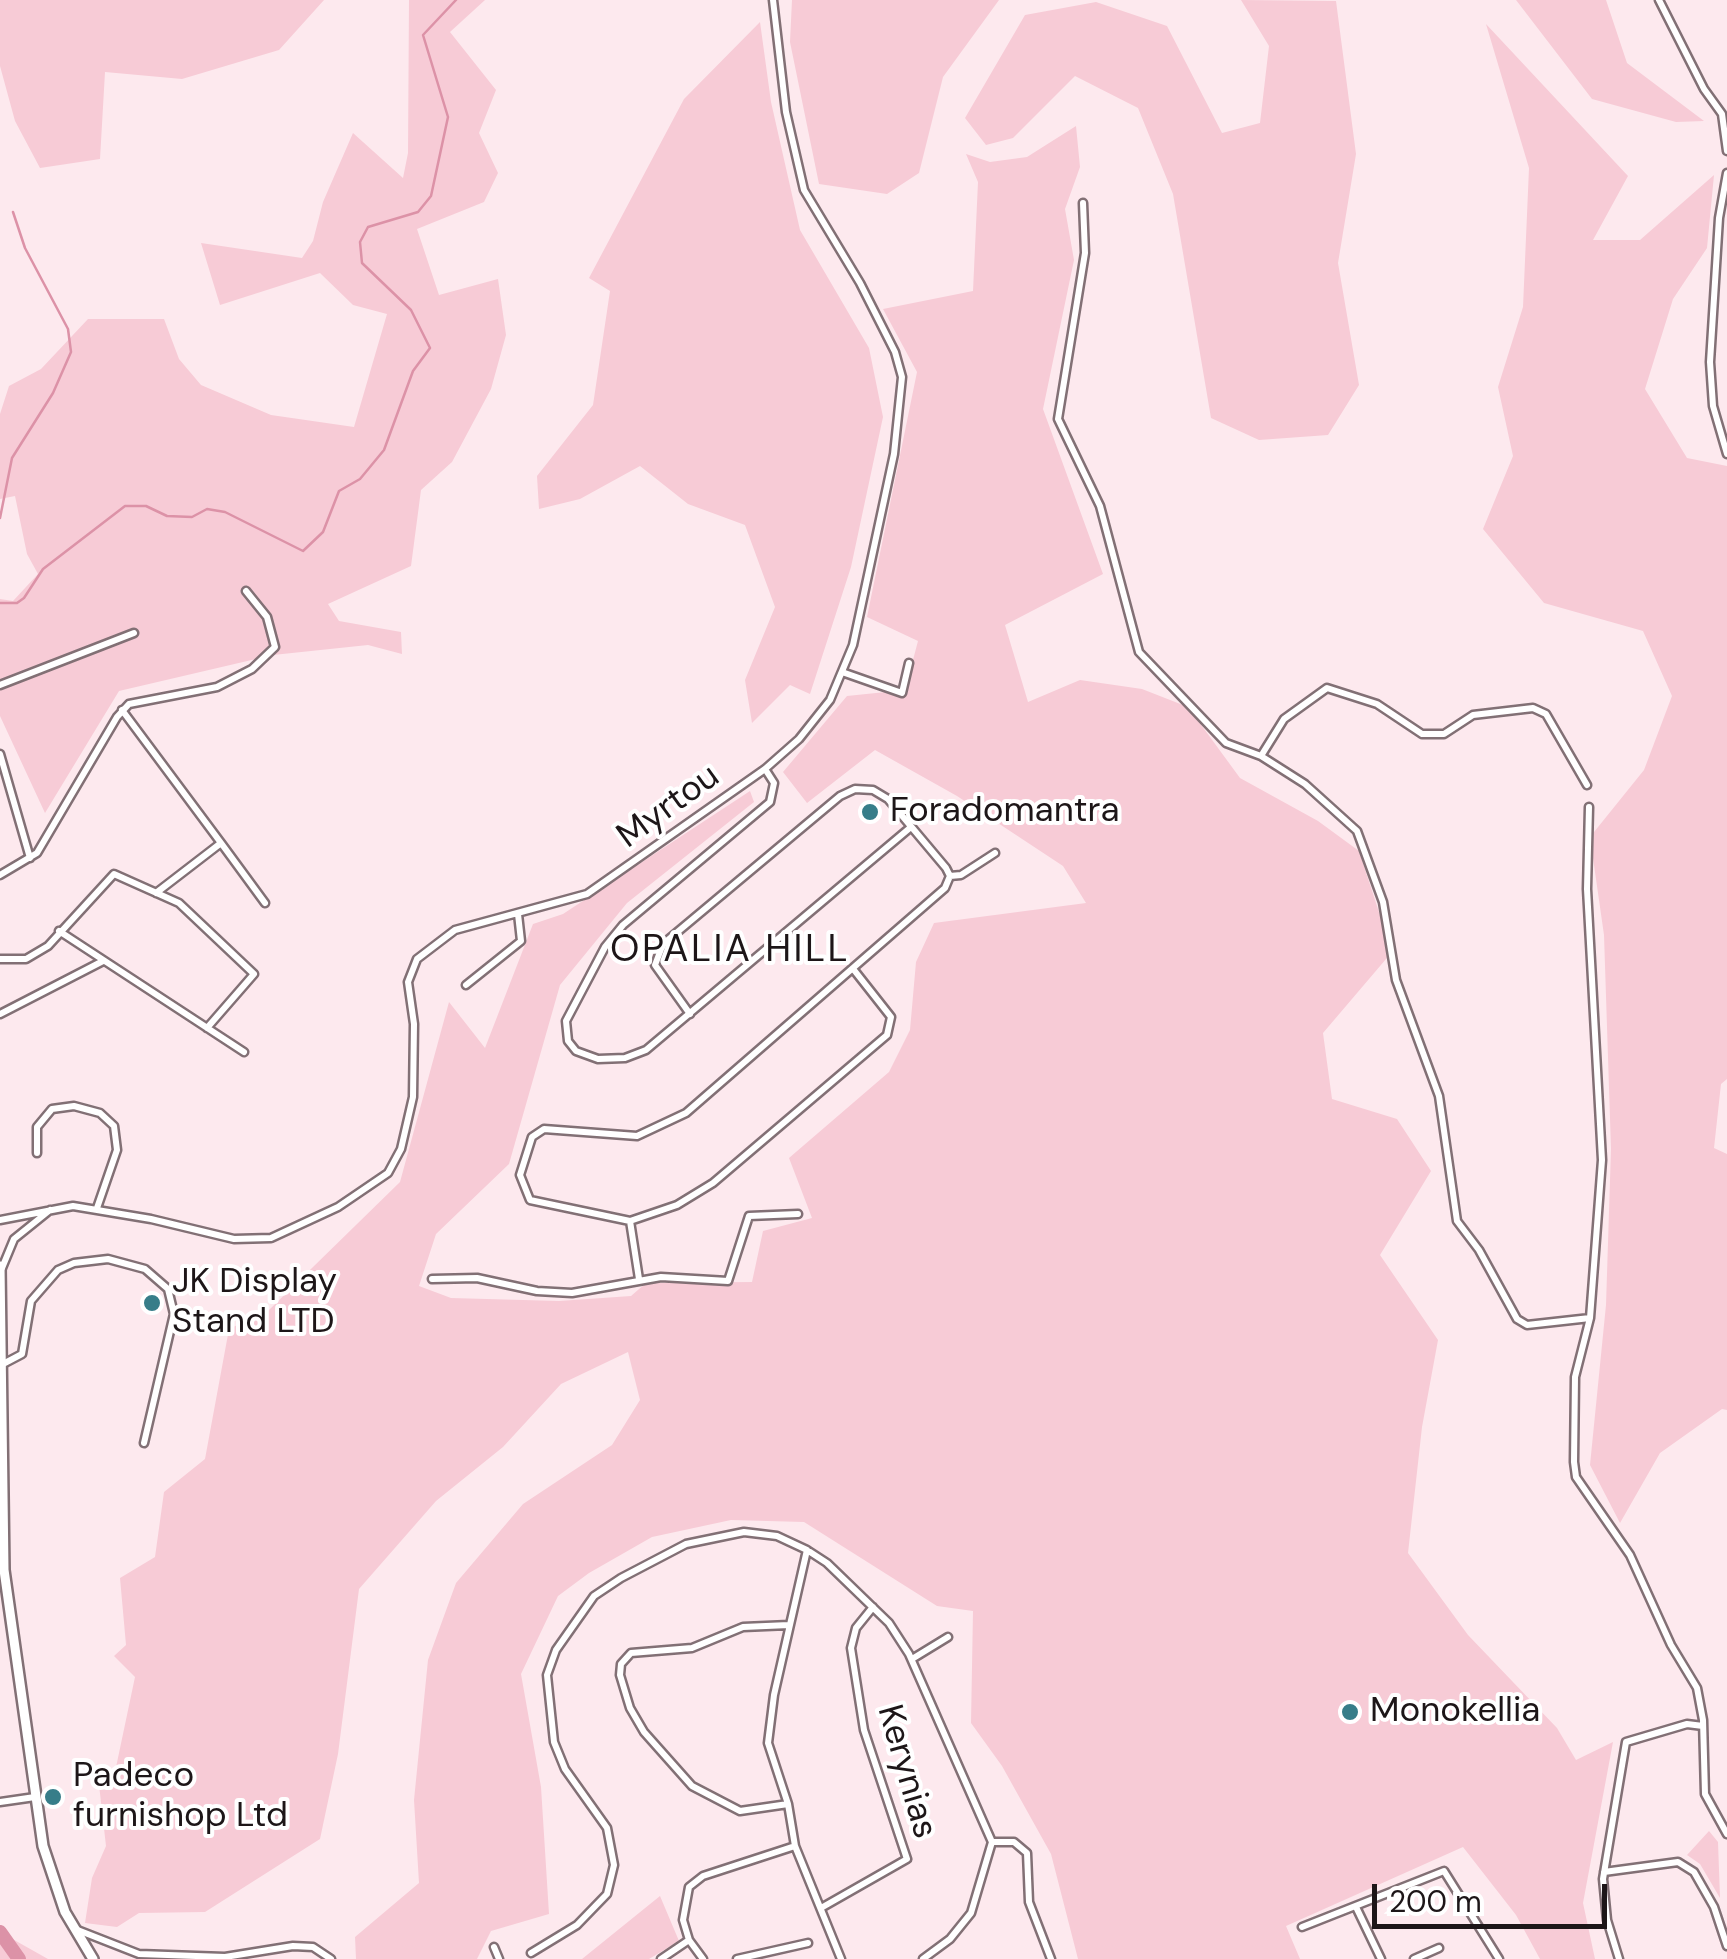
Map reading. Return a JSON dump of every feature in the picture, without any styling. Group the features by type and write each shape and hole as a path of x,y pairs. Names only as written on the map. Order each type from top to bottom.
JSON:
{"street":[{"name":"Myrtou","path":"0,1220 55,1207 97,1208 234,1239 271,1238 338,1208 388,1173 401,1148 413,1097 414,1024 408,982 417,959 455,930 587,894 765,769 800,739 830,700 853,645 894,454 902,378 895,352 860,283 804,190 786,112 773,0"},
{"path":"1659,0 1704,89 1722,114 1727,151"},
{"path":"1727,173 1719,218 1710,362 1714,406 1727,454"},
{"path":"1083,203 1084,254 1058,418 1100,506 1104,537 1139,652 1226,743 1261,756 1305,784 1358,831 1383,902 1396,980 1439,1096 1456,1222 1478,1250 1517,1319 1527,1325 1590,1318"},
{"path":"0,874 30,858 122,710 138,700 217,686 252,669 276,647 266,617 246,591"},
{"path":"0,685 134,633"},
{"path":"842,672 902,693 909,663"},
{"path":"1261,756 1284,719 1327,688 1376,704 1422,734 1444,734 1473,715 1532,708 1546,714 1587,786"},
{"path":"122,710 266,904"},
{"path":"0,754 30,858"},
{"path":"765,769 774,783 770,802 622,925 578,993 566,1021 568,1041 576,1051 598,1058 624,1058 646,1050 911,827"},
{"path":"690,1014 655,965 663,944 855,788 873,790 888,799 950,876"},
{"path":"1589,807 1587,889 1602,1160 1596,1191 1590,1318 1575,1377 1576,1477 1630,1555 1672,1646 1697,1688 1703,1726 1705,1794 1727,1834"},
{"path":"156,893 221,843"},
{"path":"950,876 961,876 995,854"},
{"path":"0,959 26,959 48,946 114,874 179,904 254,974 207,1028"},
{"path":"854,970 891,1017 887,1035 713,1183 677,1205 630,1221 530,1200 520,1175 532,1137 544,1129 637,1136 686,1113 854,970 945,888 950,876"},
{"path":"466,985 521,941 518,913"},
{"path":"59,932 244,1052"},
{"path":"0,1014 104,961"},
{"path":"37,1153 37,1127 52,1109 74,1106 100,1113 114,1126 117,1150 97,1208"},
{"path":"0,1274 14,1239 55,1207"},
{"path":"432,1279 477,1278 538,1291 572,1293 639,1279 728,1281 749,1216 798,1214"},
{"path":"630,1221 639,1279"},
{"path":"4,1364 22,1354 31,1302 58,1270 74,1262 108,1259 145,1270 168,1290 174,1314 144,1442"},
{"path":"0,1266 4,1364 2,1552 35,1797 52,1882 93,1959"},
{"path":"530,1954 577,1925 597,1904 606,1894 614,1864 607,1828 565,1769 554,1742 548,1675 570,1625 594,1596 686,1544 744,1532 777,1536 807,1550 873,1607 912,1660 992,1842 971,1914 950,1939 923,1959"},
{"path":"807,1550 768,1743 788,1804 796,1846 831,1944 841,1959"},
{"name":"Kerynias","path":"821,1908 907,1860 864,1730 851,1648 856,1628 873,1607"},
{"path":"788,1804 740,1811 692,1786 644,1732 630,1708 620,1675 625,1657 631,1653 692,1648 743,1626 789,1624"},
{"path":"912,1660 948,1637"},
{"path":"1620,1959 1607,1920 1604,1872 1626,1742 1686,1724 1703,1726"},
{"path":"0,1802 35,1797"},
{"path":"992,1842 1014,1842 1027,1853 1029,1902 1051,1959"},
{"path":"704,1959 690,1940 683,1920 689,1887 703,1876 796,1846"},
{"path":"1604,1872 1678,1862 1694,1872 1714,1907 1727,1946"},
{"path":"1302,1927 1444,1871 1499,1959"},
{"path":"1356,1907 1381,1959"},
{"path":"74,1929 139,1954 225,1956 294,1946 313,1947 331,1959"},
{"path":"661,1959 690,1940"},
{"path":"737,1959 808,1943"},
{"path":"494,1947 499,1959"},
{"path":"1414,1959 1439,1948"}],"shaded area":[{"path":"0,0 324,0 279,50 182,79 105,72 100,159 40,168 15,121 0,66"},
{"path":"409,0 485,0 450,32 496,90 479,133 498,173 484,202 417,229 439,295 498,279 506,335 491,389 452,462 421,490 411,566 328,604 339,621 401,632 402,654 368,645 273,655 119,691 45,813 0,716 0,599 13,601 38,574 27,554 15,496 0,499 0,414 9,386 41,369 88,319 164,319 179,359 201,385 271,415 354,427 387,314 353,305 320,273 220,305 201,243 302,258 313,241 323,202 353,133 403,178 408,153"},
{"path":"792,0 999,0 943,77 919,173 887,194 819,184 790,42"},
{"path":"1241,0 1336,1 1356,154 1338,263 1359,385 1328,435 1259,440 1211,418 1173,194 1138,108 1075,76 1013,138 986,145 965,118 1025,15 1096,2 1167,26 1222,133 1260,123 1269,46"},
{"path":"1516,0 1606,0 1627,63 1704,121 1676,122 1592,99"},
{"path":"760,22 771,102 800,230 869,348 883,417 851,567 810,694 790,685 752,723 745,680 775,607 745,525 688,504 640,466 580,499 539,509 537,476 593,405 610,291 589,278 684,99"},
{"path":"1486,24 1628,176 1593,240 1640,240 1714,175 1707,248 1673,299 1645,389 1687,458 1727,466 1727,1079 1721,1084 1714,1148 1727,1154 1727,1410 1722,1409 1660,1453 1620,1523 1590,1465 1606,1305 1611,1149 1604,935 1590,837 1644,770 1672,696 1643,631 1544,603 1483,529 1513,456 1498,387 1523,307 1529,168"},
{"path":"1076,126 1080,167 1065,209 1074,260 1043,409 1103,574 1005,625 1028,702 1080,680 1142,689 1188,707 1240,778 1318,821 1359,851 1392,952 1323,1033 1332,1099 1397,1119 1431,1171 1380,1255 1438,1340 1422,1427 1408,1553 1468,1635 1557,1728 1576,1760 1613,1742 1583,1903 1595,1959 1540,1959 1516,1915 1463,1847 1286,1926 1300,1959 1078,1959 1051,1854 1002,1766 971,1723 973,1611 937,1606 804,1522 731,1520 652,1537 589,1573 558,1596 521,1674 541,1787 549,1914 491,1931 477,1959 356,1959 355,1937 419,1883 414,1800 428,1660 456,1583 523,1504 612,1445 640,1400 628,1352 561,1384 503,1447 436,1501 359,1589 338,1754 320,1839 205,1912 139,1913 117,1927 85,1923 92,1878 106,1846 98,1776 115,1772 135,1677 114,1656 126,1645 120,1578 155,1557 164,1492 205,1459 229,1329 269,1310 400,1182 449,1002 485,1048 533,924 563,914 750,791 754,802 627,903 560,985 509,1164 436,1234 419,1286 451,1298 559,1301 631,1296 646,1283 752,1282 763,1231 812,1218 789,1158 889,1072 910,1030 916,962 934,923 1086,903 1063,866 957,796 875,750 807,803 783,772 847,696 905,690 918,641 867,617 917,372 883,309 973,291 978,182 966,154 990,162 1027,157"},
{"path":"1709,1831 1718,1842 1720,1898 1700,1864 1687,1855"},
{"path":"660,1896 679,1941 649,1959 582,1959"},
{"path":"0,1932 48,1959 0,1959"}],"waterway":[{"path":"0,603 17,603 24,598 43,569 125,506 146,506 167,516 192,517 207,509 225,512 303,551 323,532 339,491 360,479 384,450 413,371 430,348 411,310 362,263 360,242 368,227 418,212 431,196 448,117 423,35 456,0"},
{"path":"0,518 12,458 53,393 71,352 68,329 25,248 13,212"},
{"path":"0,1932 19,1959"}],"place":[{"name":"Foradomantra","path":"870,812"},
{"name":"JK Display Stand LTD","path":"152,1303"},
{"name":"Monokellia","path":"1350,1712"},
{"name":"Padeco furnishop Ltd","path":"53,1797"}],"district":[{"name":"OPALIA HILL","path":"730,951"}]}
